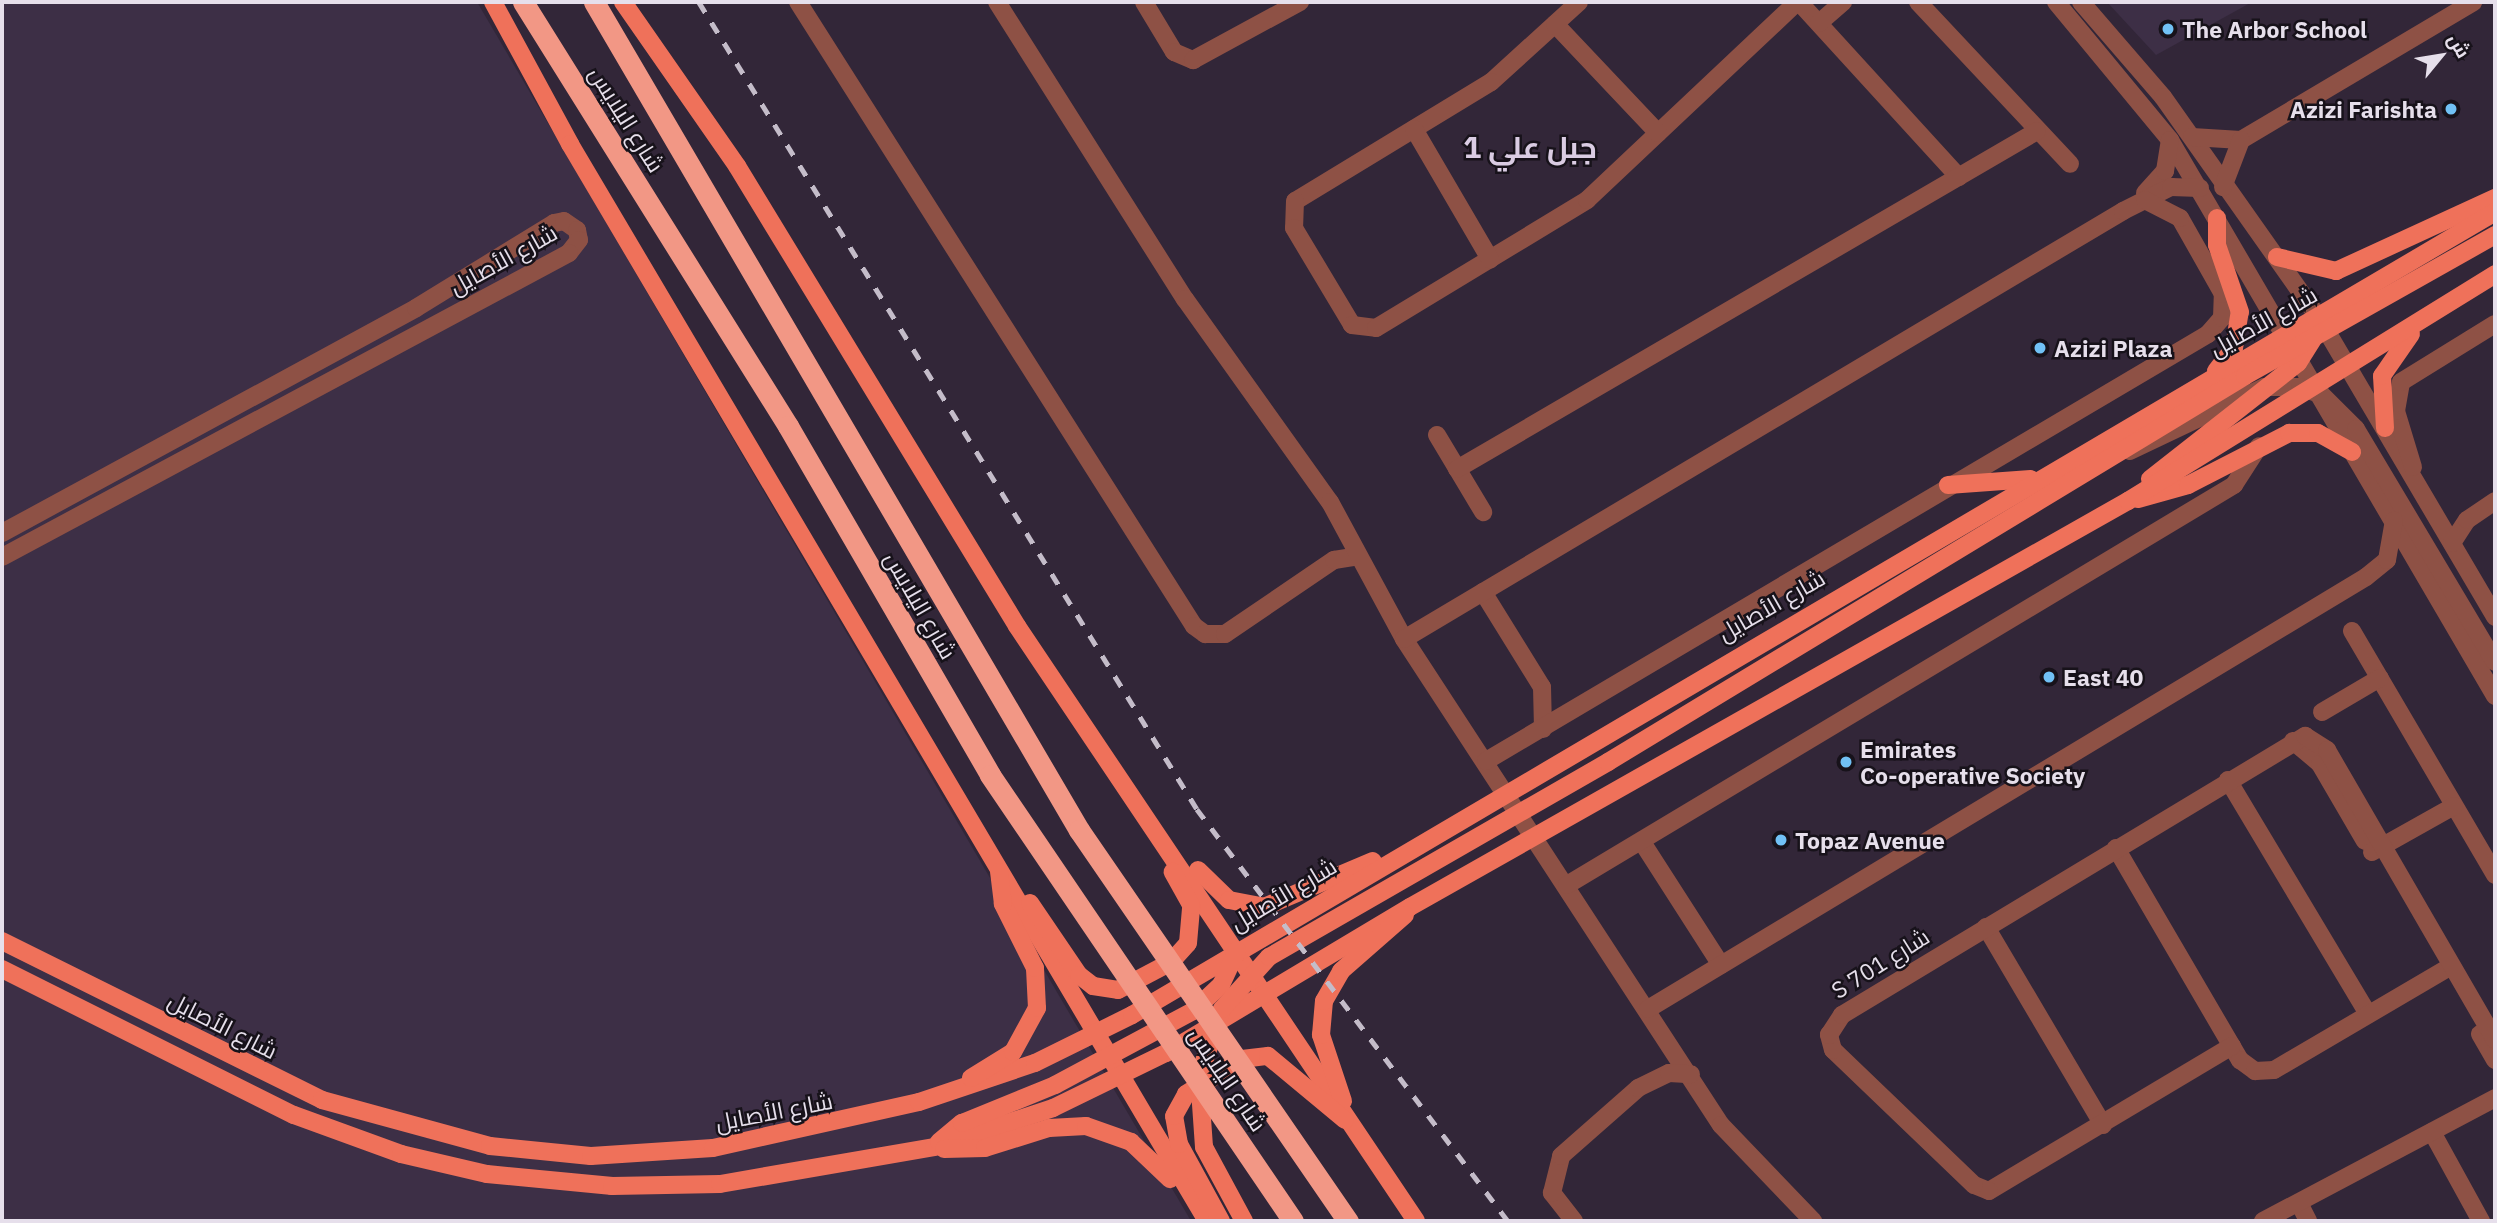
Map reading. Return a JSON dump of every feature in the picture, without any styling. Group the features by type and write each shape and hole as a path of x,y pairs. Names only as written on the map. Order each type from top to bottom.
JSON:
{"highway":[{"name":"شارع اليلايس","path":"523,2 788,426 990,775 1293,1221"},
{"name":"شارع اليلايس","path":"594,2 1065,807 1348,1221"}],"main road":[{"path":"493,2 570,144 1119,1077 1205,1218"},
{"path":"623,2 737,166 990,582 1147,813 1416,1221"},
{"path":"2277,257 2318,270 2355,265 2495,198"},
{"name":"شارع الأصايل","path":"2,941 322,1100 490,1146 591,1156 713,1148 952,1093 1096,1035 1556,760 2035,479 2284,339 2495,212"},
{"path":"2207,380 2234,348 2240,330 2237,297 2217,245 2217,218"},
{"path":"1244,1221 1209,1163 1197,1094 1214,1024 1255,968 2113,456 2495,235"},
{"path":"2,969 294,1115 401,1154 487,1174 612,1186 720,1184 934,1147 1053,1108 1119,1077 1410,907 2128,501 2495,274"},
{"path":"2385,428 2382,376 2427,317"},
{"path":"2128,501 2185,447 2298,363 2319,318"},
{"path":"2128,501 2188,485 2259,446 2305,432 2352,452"},
{"path":"1948,485 2035,479"},
{"path":"999,869 1093,986 1127,988 1184,950 1193,925 1191,905 1102,747"},
{"path":"1147,813 1213,889 1246,906 1282,904 1341,872 1394,856"},
{"path":"952,1093 1013,1052 1037,1008 1035,968 1003,904 999,869"},
{"path":"1349,1121 1321,1035 1324,1001 1341,971 1382,940 1410,907"},
{"path":"934,1147 962,1123 1108,1058 1203,1003 1237,951"},
{"path":"1221,1221 1178,1143 1174,1116 1186,1094 1242,1059 1268,1056 1291,1069 1318,1103 1349,1121"},
{"path":"934,1147 972,1150 1061,1125 1098,1128 1140,1149 1205,1218"}],"street":[{"path":"798,2 1194,626 1205,634 1225,634 1334,561 1358,556"},
{"path":"997,2 1185,299 1330,502 1404,639 1733,1141 1813,1221"},
{"path":"1144,2 1174,52 1193,60 1300,2"},
{"path":"1579,2 1491,82 1303,194 1292,210 1294,228 1352,325 1367,330 1587,200 1798,2 1959,177"},
{"path":"1819,23 1843,2"},
{"path":"1918,2 2070,164"},
{"path":"2056,2 2170,140 2495,696"},
{"path":"2081,2 2192,137 2223,187 2277,257 2319,318 2495,617"},
{"path":"2192,137 2241,140 2473,2"},
{"path":"1555,24 1658,133"},
{"path":"1414,129 1490,259"},
{"path":"1457,469 2037,131"},
{"path":"2123,211 2161,178 2170,140"},
{"path":"2223,187 2241,140"},
{"path":"1404,639 2123,211 2171,187 2200,188"},
{"path":"1486,761 2220,322 2223,295 2180,218 2145,200"},
{"name":"شارع الأصايل","path":"2,533 415,308 554,223 564,220 578,230 579,240 569,253 2,557"},
{"path":"2415,480 2396,411 2398,387 2495,324"},
{"path":"2113,456 2155,442 2252,391 2276,385 2311,390 2350,418 2495,662"},
{"path":"1437,435 1483,512"},
{"path":"1567,885 1642,842 1874,696 2234,485 2259,446"},
{"path":"2452,542 2473,514 2495,501"},
{"path":"2435,515 2473,514"},
{"path":"1648,1009 2374,572 2392,547 2395,521"},
{"path":"1483,592 1542,687 1580,707"},
{"path":"2352,631 2495,875"},
{"path":"2322,712 2380,678"},
{"path":"1542,687 1543,729"},
{"name":"S 701 شارع","path":"2232,1046 1998,1189 1984,1190 1833,1050 1829,1035 1838,1017 2305,736 2321,743 2377,849"},
{"path":"2228,780 2368,1014"},
{"path":"2454,806 2377,849 2446,968 2495,1060"},
{"path":"1642,842 1721,965"},
{"path":"2116,848 2247,1067 2274,1070 2446,968"},
{"path":"1986,927 2103,1125"},
{"path":"2446,968 2495,1040"},
{"path":"1574,1221 1552,1193 1561,1156 1638,1088 1669,1073 1690,1074"},
{"path":"2263,1221 2495,1098"},
{"path":"2432,1132 2481,1221"},
{"path":"2298,1203 2308,1221"}],"shaded area":[{"path":"2,2 477,2 1191,1221 2,1221"},
{"name":"The Arbor School","path":"2107,2 2252,2 2156,55"}],"railway":[{"path":"699,2 1197,809 1508,1221"}],"place":[{"name":"The Arbor School","path":"2168,29"},
{"name":"Azizi Farishta","path":"2451,109"},
{"name":"Azizi Plaza","path":"2040,348"},
{"name":"East 40","path":"2049,677"},
{"name":"Emirates Co-operative Society","path":"1846,762"},
{"name":"Topaz Avenue","path":"1781,840"}],"district":[{"name":"جبل علي 1","path":"1530,147"}]}
